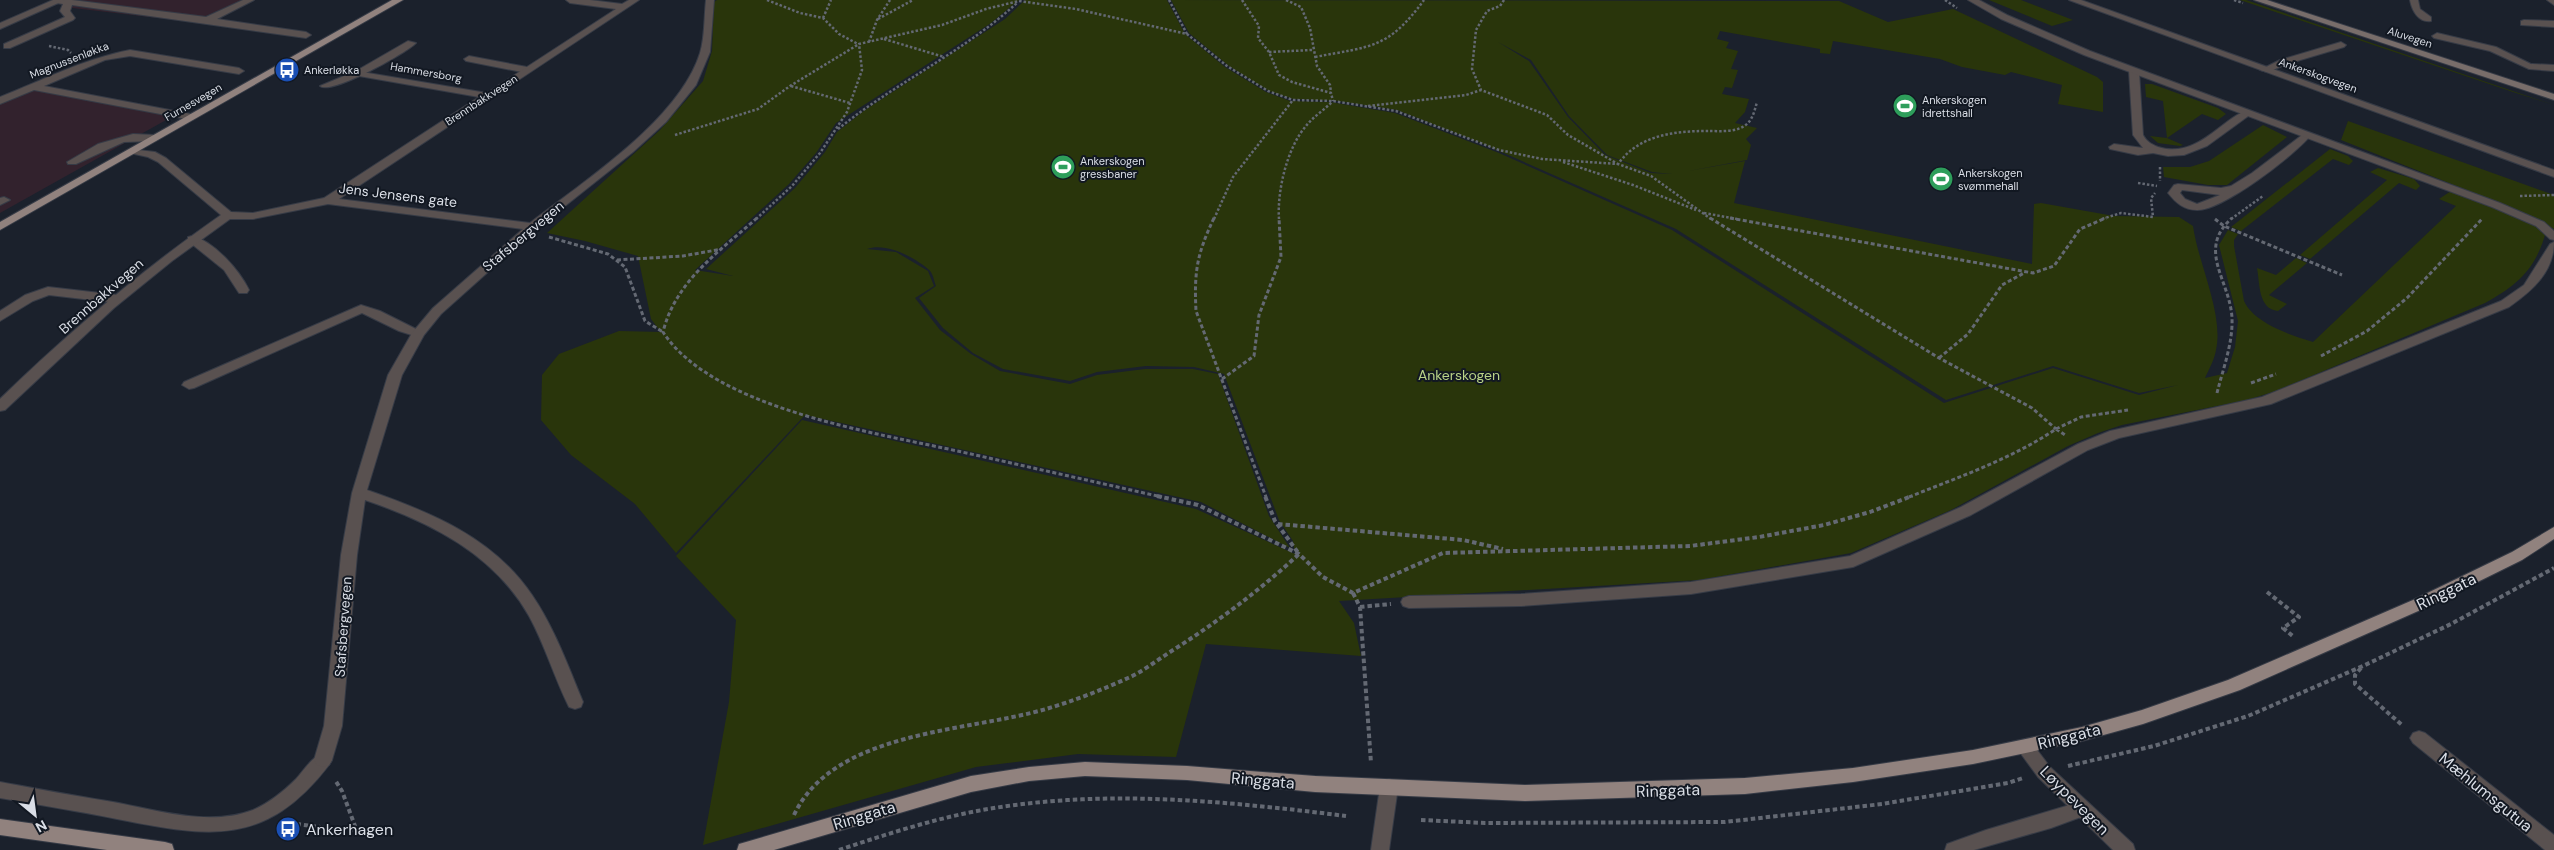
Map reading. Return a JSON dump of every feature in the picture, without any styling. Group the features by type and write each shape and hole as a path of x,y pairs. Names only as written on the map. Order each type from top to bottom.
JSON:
{"main road":[{"name":"Furnesvegen","path":"0,227 399,0"},
{"name":"Aluvegen","path":"2258,0 2554,97"},
{"name":"Ringgata","path":"746,850 938,793 972,784 1029,774 1085,770 1187,773 1315,784 1525,793 1745,786 1854,775 2025,747 2143,716 2234,685 2420,604 2517,556 2554,532"},
{"path":"0,828 165,850"}],"street":[{"path":"190,18 237,0"},
{"path":"207,20 250,0"},
{"path":"570,0 593,1 623,7"},
{"name":"Brennbakkvegen","path":"328,202 636,0"},
{"name":"Stafsbergvegen","path":"323,760 333,726 349,554 360,494 395,375 418,333 437,311 532,227 629,150 662,120 691,85 705,52 710,0"},
{"path":"1972,0 2012,21 2134,71 2496,205 2540,224 2554,238"},
{"name":"Ankerskogvegen","path":"2073,0 2554,174"},
{"path":"2414,0 2416,10 2428,19"},
{"path":"8,46 70,18 63,1"},
{"path":"0,26 63,1 306,35"},
{"path":"2524,23 2554,24"},
{"path":"2437,36 2493,49 2532,67 2554,68"},
{"name":"Hammersborg","path":"325,86 359,73 411,42"},
{"path":"2265,70 2286,60 2323,53 2341,45"},
{"name":"Magnussenløkka","path":"0,101 93,62 110,56 130,53 239,71"},
{"path":"469,59 527,70"},
{"path":"2134,71 2138,135 2140,140 2155,150"},
{"name":"Hammersborg","path":"359,73 488,96"},
{"path":"32,87 192,117"},
{"path":"2114,147 2138,152 2155,150 2182,153 2194,149 2246,114"},
{"path":"2238,188 2218,191 2184,186 2178,187 2174,193 2176,197 2190,204 2207,206 2219,202 2238,188 2306,135"},
{"path":"72,162 110,142 142,136 155,138"},
{"path":"134,151 151,154 162,160 228,216"},
{"name":"Jens Jensens gate","path":"228,216 253,216 328,202 532,227"},
{"name":"Brennbakkvegen","path":"0,407 118,299 192,239 228,216"},
{"path":"1409,602 1521,600 1691,588 1853,561 1966,511 2083,447 2115,434 2266,401 2505,304 2530,287 2554,246"},
{"path":"0,317 29,298 48,291 118,299"},
{"path":"189,385 361,309 371,310 404,330 418,333"},
{"path":"360,494 428,518 476,547 505,573 536,614 575,702"},
{"name":"Mæhlumsgutua","path":"2419,738 2554,846"},
{"name":"Løypevegen","path":"2025,747 2044,772 2126,850"},
{"path":"0,790 172,820 217,825 253,817 288,798 323,760"},
{"path":"1380,850 1389,787"},
{"path":"1954,850 1979,838 2065,818 2083,810"}],"lane":[{"path":"192,239 208,250 240,282 243,290"}],"path":[{"path":"767,0 800,13 823,18 840,36 859,44"},
{"path":"823,18 832,0"},
{"path":"869,42 877,20 890,0"},
{"path":"877,20 913,0"},
{"path":"1169,0 1188,34 1236,72 1268,92 1293,100 1333,101 1396,111 1499,150 1542,160 1618,164"},
{"path":"1242,0 1259,26 1258,38 1269,52 1279,75 1292,82 1332,93"},
{"path":"1286,0 1301,7 1310,28 1312,50 1332,93 1333,101"},
{"path":"1315,57 1372,44 1392,36 1406,24 1424,0"},
{"path":"1481,90 1472,69 1476,30 1487,11 1500,6 1504,0"},
{"path":"670,137 758,109 790,86 859,44 942,25 986,9 1020,1 1076,9 1188,34"},
{"path":"834,132 868,105 993,25 1020,1"},
{"path":"883,39 944,57"},
{"path":"21,41 68,50 74,55 93,62"},
{"path":"663,332 668,312 684,285 792,186 820,153 850,103 862,70 859,44"},
{"path":"1269,52 1312,50"},
{"path":"790,86 850,103"},
{"path":"1363,106 1466,96 1481,90 1547,115 1568,135 1618,164 1651,176 1702,212 1939,358 2032,408 2056,429"},
{"path":"1293,100 1233,177 1202,244 1194,278 1196,312 1278,524 1307,565 1329,582 1353,593 1360,607 1373,763 1364,763"},
{"path":"1222,379 1254,356 1259,314 1281,257 1278,207 1287,161 1304,127 1333,101"},
{"path":"1618,164 1623,155 1631,149 1656,137 1683,131 1724,130 1744,125 1752,116 1757,102"},
{"path":"1558,160 1633,185 1702,212 2024,272 2045,270 2054,266 2080,229 2090,223 2121,213 2153,217 2151,198 2160,186"},
{"path":"2160,166 2160,177"},
{"path":"2315,360 2367,331 2407,298 2496,205"},
{"path":"2225,393 2216,396 2231,335 2232,317 2215,252 2214,241 2224,226 2342,275"},
{"path":"532,227 540,235 608,254 626,267 645,321 663,332 674,349 716,380 805,417 1198,505 1299,554"},
{"path":"616,260 683,256 723,249"},
{"path":"1939,358 1968,334 2002,285 2024,272"},
{"path":"2243,386 2279,373"},
{"path":"1353,593 1443,554 1506,550 1595,550 1690,546 1758,538 1824,525 1879,508 1975,471 2038,441 2056,429 2081,417 2137,409"},
{"path":"1278,524 1463,540 1506,550"},
{"path":"794,818 802,798 825,776 869,750 897,740 1046,709 1129,678 1198,634 1263,587 1299,554"},
{"path":"2419,738 2355,684 2355,675 2363,666 2451,624 2554,568"},
{"path":"2267,592 2299,617 2283,628 2294,637 2300,635"},
{"path":"1360,607 1409,602"},
{"path":"253,817 275,823 351,831 354,826 351,812 342,791 323,760"},
{"path":"839,850 978,811 1063,800 1134,797 1346,816"}],"shaded area":[{"path":"80,0 243,0 192,22 64,7"},
{"path":"39,87 175,115 0,213 0,102"}],"green space":[{"name":"Ankerskogen","path":"717,0 1019,0 991,23 836,123 816,153 789,184 695,270 733,276 706,269 795,188 825,152 837,132 865,110 1005,19 1025,0 1167,0 1185,34 1225,67 1266,92 1290,101 1330,102 1395,113 1499,153 1672,230 1944,403 2053,368 2139,395 2178,385 2139,393 2053,366 1946,400 1676,229 1481,143 1397,110 1338,101 1293,99 1269,91 1229,66 1189,33 1171,0 1839,1 1888,22 1953,9 2097,77 2103,82 2103,112 2058,104 2062,85 2011,72 2005,75 1962,67 1940,59 1833,41 1830,54 1820,53 1820,49 1720,31 1717,39 1729,42 1726,48 1738,51 1731,69 1738,70 1732,88 1725,87 1722,94 1749,99 1745,112 1735,123 1757,128 1746,139 1751,145 1747,160 1688,171 1745,161 1734,203 2032,264 2034,204 2041,203 2114,216 2179,217 2193,226 2214,305 2218,336 2213,361 2205,378 2227,373 2235,347 2238,321 2219,245 2228,230 2238,234 2234,240 2234,246 2244,301 2249,309 2264,322 2294,336 2313,342 2456,206 2439,199 2451,191 2533,224 2545,235 2536,258 2523,276 2506,290 2485,303 2276,391 2247,400 2122,425 2098,433 2068,446 1951,510 1851,553 1699,580 1339,601 1354,623 1361,656 1206,644 1176,757 1078,754 976,767 703,845 729,702 736,620 676,556 802,420 1196,509 1295,554 1293,541 1279,520 1224,374 1194,367 1146,366 1097,372 1070,381 1003,369 973,353 943,328 919,298 936,286 930,270 908,256 883,247 867,249 896,252 928,271 934,286 915,298 940,330 971,354 1000,371 1070,384 1097,375 1145,369 1193,369 1218,374 1269,516 1290,548 1201,502 805,415 676,553 635,504 571,455 541,420 542,375 559,354 619,331 661,332 651,319 638,256 585,241 547,233 660,130 703,81 712,51 714,2","holes":["1498,42 1531,60 1569,116 1607,155 1652,172 1671,174 1651,173 1605,155 1568,117 1529,61"]},
{"path":"1989,0 2021,0 2073,20 2052,26"},
{"path":"2240,0 2246,0 2554,105 2513,92"},
{"path":"2145,84 2152,84 2218,108 2226,114 2218,120 2202,114 2167,138 2163,101 2146,97"},
{"path":"2348,121 2554,195 2554,229 2527,214 2341,140"},
{"path":"2263,125 2287,137 2227,185 2208,185 2164,177 2163,167 2190,167 2209,161"},
{"path":"2150,136 2167,138 2183,145 2158,143"},
{"path":"2330,149 2348,156 2353,161 2349,165 2333,159 2241,231 2231,227"},
{"path":"2378,168 2414,179 2420,186 2416,190 2399,183 2310,259 2300,255 2387,180 2370,172"},
{"path":"2296,258 2307,263 2269,295 2287,304 2278,311 2271,309 2263,301 2257,268 2276,275"}],"place":[{"name":"Ankerløkka","path":"287,70"},
{"name":"Ankerskogen idrettshall","path":"1905,106"},
{"name":"Ankerskogen gressbaner","path":"1063,167"},
{"name":"Ankerskogen svømmehall","path":"1941,179"},
{"name":"Ankerhagen","path":"288,829"}]}
